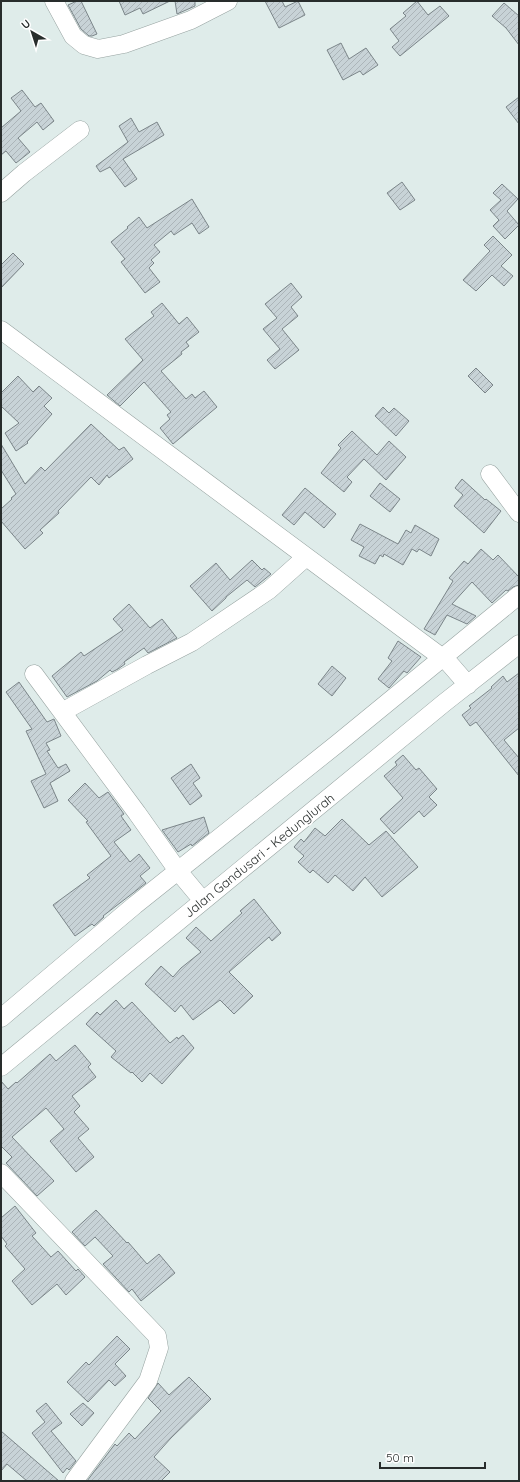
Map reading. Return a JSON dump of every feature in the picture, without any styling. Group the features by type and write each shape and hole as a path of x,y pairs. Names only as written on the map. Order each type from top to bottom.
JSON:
{"street":[{"path":"54,1 73,36 84,45 98,49 124,44 191,20 228,1"},
{"path":"1,193 24,173 80,130"},
{"path":"1,330 306,557 454,670"},
{"path":"490,474 519,513"},
{"path":"62,712 192,642 269,590 306,557"},
{"path":"1,1018 135,905 180,874 454,670 519,595"},
{"name":"Jalan Gandusari - Kedunglurah","path":"1,1067 198,896 454,670 519,644"},
{"path":"34,674 133,807 180,874 198,896"},
{"path":"1,1173 157,1336 159,1342 157,1356 148,1381 74,1481"}],"building":[{"path":"81,1 97,34 89,36 81,29 68,5"},
{"path":"119,1 170,1 143,14 140,8 125,15"},
{"path":"175,1 195,1 195,6 177,14"},
{"path":"265,1 282,1 285,7 298,1 305,15 279,28"},
{"path":"417,1 428,15 440,6 449,16 400,56 392,47 399,41 390,29 406,16 403,13"},
{"path":"504,3 519,16 519,45 506,28 492,16"},
{"path":"341,43 349,59 366,48 378,65 363,75 360,71 343,80 327,50"},
{"path":"22,90 35,107 41,103 54,121 43,130 37,122 18,138 30,152 16,163 6,151 1,155 1,128 21,111 11,98"},
{"path":"519,97 519,124 506,107"},
{"path":"131,118 139,132 157,122 164,135 123,159 137,179 125,187 110,167 100,172 96,166 128,142 119,126"},
{"path":"402,182 415,200 400,210 387,193"},
{"path":"502,184 518,199 507,211 519,225 505,239 493,226 499,220 490,210 501,200 493,193"},
{"path":"192,199 209,227 199,234 192,223 174,235 171,231 154,245 160,252 151,260 154,263 149,268 160,282 145,293 121,262 125,259 111,242 139,217 147,228"},
{"path":"493,236 512,255 501,266 513,276 504,286 492,275 476,291 463,280 490,251 484,245"},
{"path":"13,253 24,264 1,288 1,265"},
{"path":"291,283 302,297 291,307 298,316 282,329 299,350 275,369 267,360 280,349 263,329 277,318 265,304"},
{"path":"162,303 179,324 187,317 199,332 186,342 189,346 181,352 182,354 161,371 186,399 192,394 195,398 204,391 217,407 173,444 160,428 170,419 167,415 171,412 144,382 120,406 107,395 143,360 125,339 154,316 151,312"},
{"path":"476,368 493,385 485,393 468,376"},
{"path":"18,376 33,392 39,386 52,398 44,406 52,414 27,442 28,443 16,451 5,433 19,423 1,406 1,393"},
{"path":"383,407 389,413 394,408 409,421 396,436 375,416"},
{"path":"91,424 119,450 124,447 133,459 109,478 107,475 99,485 91,477 58,511 59,513 40,530 43,533 25,549 1,521 1,509 16,494 1,470 1,444 25,484 41,467 45,471"},
{"path":"352,431 377,455 389,441 406,457 386,480 364,459 347,477 352,482 344,492 321,473 341,448 338,445"},
{"path":"462,479 485,500 486,499 501,511 484,533 454,506 463,495 455,488"},
{"path":"380,483 400,499 390,512 370,496"},
{"path":"305,488 336,514 324,528 305,512 294,525 282,515"},
{"path":"360,524 398,544 406,530 411,533 415,525 439,539 431,556 419,549 417,552 412,549 403,565 384,554 383,557 380,555 375,564 359,556 364,547 351,540"},
{"path":"481,549 493,560 498,555 519,577 519,585 508,591 506,590 492,603 472,582 452,604 476,616 467,624 447,615 435,635 424,629 453,581 449,578 464,561 468,564"},
{"path":"252,560 262,570 264,568 271,574 255,587 247,580 212,611 190,586 216,563 230,580"},
{"path":"129,604 150,628 162,619 177,638 148,653 144,648 124,662 125,664 118,669 112,672 110,670 97,681 67,697 52,676 81,652 84,656 123,630 113,619"},
{"path":"398,641 421,657 407,673 404,671 389,688 378,679 392,661 388,658"},
{"path":"332,666 346,678 332,696 318,684"},
{"path":"519,673 519,728 504,740 519,758 519,776 476,722 470,726 462,715 471,708 469,706 492,688 491,687 503,676 507,682"},
{"path":"19,682 47,722 54,719 61,736 46,743 50,750 47,751 58,768 66,764 70,771 50,783 58,801 44,808 31,781 46,774 26,731 32,729 6,692"},
{"path":"403,755 416,770 419,768 437,789 429,797 437,805 424,817 419,811 394,834 380,819 403,798 384,776 397,765 395,762"},
{"path":"191,764 200,778 193,783 202,796 190,805 171,778"},
{"path":"85,783 99,798 108,792 124,814 121,816 131,830 114,842 130,862 139,854 150,868 140,876 146,883 103,916 104,917 94,926 92,924 75,936 53,905 90,878 87,875 111,856 86,822 88,821 68,800"},
{"path":"204,817 209,833 192,846 191,844 178,852 162,830"},
{"path":"342,819 369,845 386,831 418,867 382,897 365,877 353,891 335,875 328,883 313,870 310,873 298,862 304,856 294,847 301,839 304,842 315,828 325,836"},
{"path":"254,899 281,933 272,941 269,937 229,972 253,996 234,1014 220,1000 193,1020 181,1005 175,1012 145,984 161,966 173,977 181,968 201,952 186,938 196,927 211,941 242,913 240,911"},
{"path":"116,1000 124,1009 132,1002 170,1043 177,1037 178,1039 183,1035 194,1048 162,1084 150,1073 142,1082 132,1072 131,1073 111,1057 116,1051 86,1024 97,1012 100,1015"},
{"path":"75,1045 91,1064 88,1067 96,1077 72,1096 80,1106 74,1112 89,1129 78,1138 94,1157 76,1172 50,1141 64,1129 46,1108 12,1137 54,1181 37,1196 6,1163 12,1157 1,1146 1,1081 8,1089 50,1054 56,1061"},
{"path":"15,1206 36,1233 32,1236 51,1257 58,1251 76,1271 78,1269 85,1277 66,1295 57,1284 32,1305 12,1281 25,1269 5,1246 7,1244 1,1236 1,1218"},
{"path":"96,1210 127,1243 128,1242 147,1264 159,1254 175,1273 141,1301 132,1289 129,1292 103,1264 113,1256 95,1237 85,1246 72,1232"},
{"path":"117,1336 130,1349 115,1364 126,1376 115,1386 109,1380 88,1402 67,1382 86,1362 89,1365"},
{"path":"189,1377 211,1399 154,1457 170,1472 161,1481 87,1481 115,1444 117,1446 129,1433 135,1439 161,1411 148,1398 158,1383 169,1395"},
{"path":"46,1403 62,1423 51,1431 76,1461 69,1470 67,1468 63,1473 32,1433 45,1422 36,1411"},
{"path":"83,1403 94,1413 82,1426 70,1414"},
{"path":"1,1431 59,1481 27,1481 7,1464 1,1471"}]}
